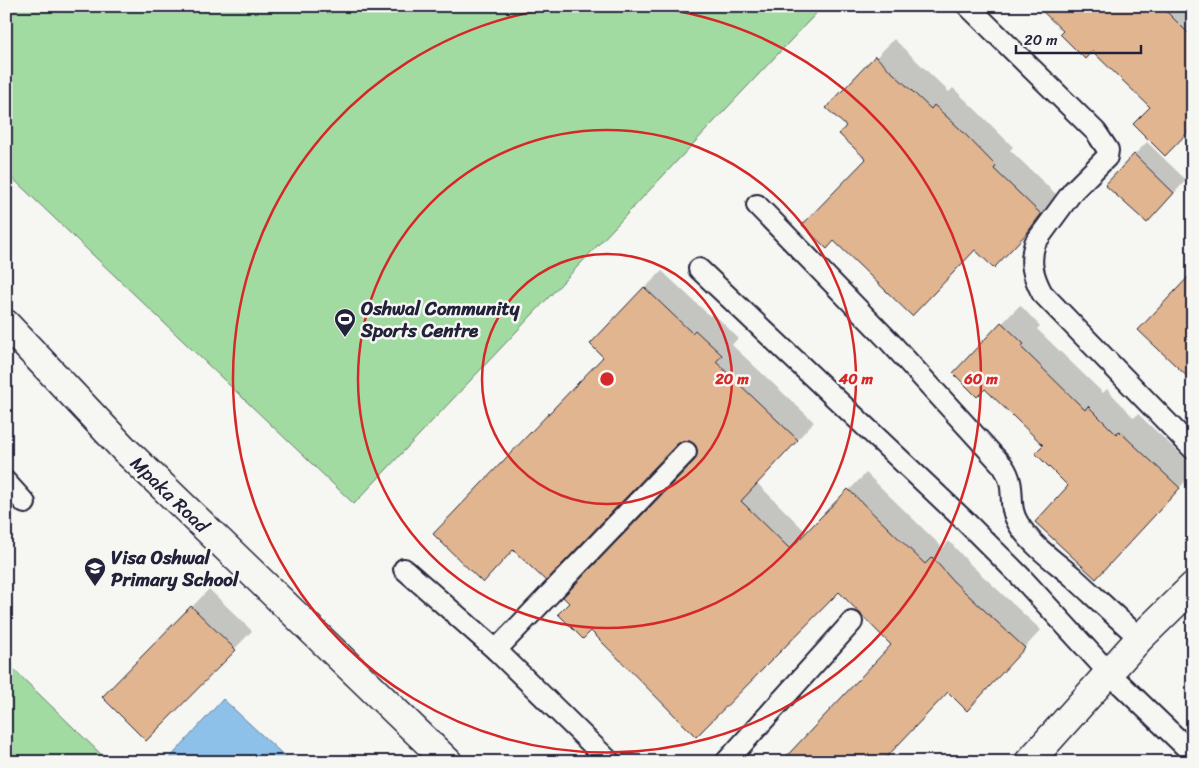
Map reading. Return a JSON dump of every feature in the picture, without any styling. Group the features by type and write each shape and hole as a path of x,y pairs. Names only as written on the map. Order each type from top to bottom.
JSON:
{"street":[{"name":"Mpaka Road","path":"6,324 123,448 448,762"},
{"path":"1029,762 1140,638 1193,586"}],"lane":[{"path":"968,6 1096,132 1108,150 1107,157 1073,191 1036,243 1032,253 1033,276 1042,293 1193,449"},
{"path":"757,205 890,342 1003,466 1011,477 1014,494 1012,512 1019,526 1044,552 1140,638"},
{"path":"700,269 984,540 1022,578 1108,673 1193,754"},
{"path":"496,650 686,452"},
{"path":"6,482 25,503"},
{"path":"404,569 496,650 610,762"},
{"path":"726,762 852,622"}],"green space":[{"name":"Oshwal Community Sports Centre","path":"6,6 823,6 354,504 6,172"},
{"path":"6,662 109,762 6,762"}],"water":[{"path":"223,699 291,762 170,762 168,760"}],"building":[{"path":"1037,6 1161,6 1193,38 1193,127 1165,156 1133,124 1150,107 1092,51 1085,59 1060,34 1063,31"},
{"path":"875,56 931,109 934,105 959,128 996,166 994,169 1041,214 1027,233 994,268 975,250 912,316 834,241 827,249 802,225 866,159 839,134 846,126 826,108"},
{"path":"1134,154 1174,193 1147,223 1105,185"},
{"path":"1193,272 1193,382 1138,330"},
{"path":"644,287 692,333 695,330 722,355 716,362 798,440 741,501 790,549 848,489 925,564 932,557 953,581 1025,648 967,711 948,692 882,762 781,762 891,645 839,592 696,737 591,631 583,639 558,614 569,603 563,597 695,460 697,449 689,441 677,444 546,581 513,550 483,583 433,534 603,357 590,344"},
{"path":"1001,322 1024,344 1021,347 1085,410 1088,406 1116,434 1119,431 1180,488 1096,579 1035,522 1068,486 1035,453 1043,445 985,389 977,397 953,373"},
{"path":"191,606 236,650 146,741 102,697"}],"place":[{"name":"Oshwal Community Sports Centre","path":"345,338"},
{"name":"Visa Oshwal Primary School","path":"95,587"}]}
